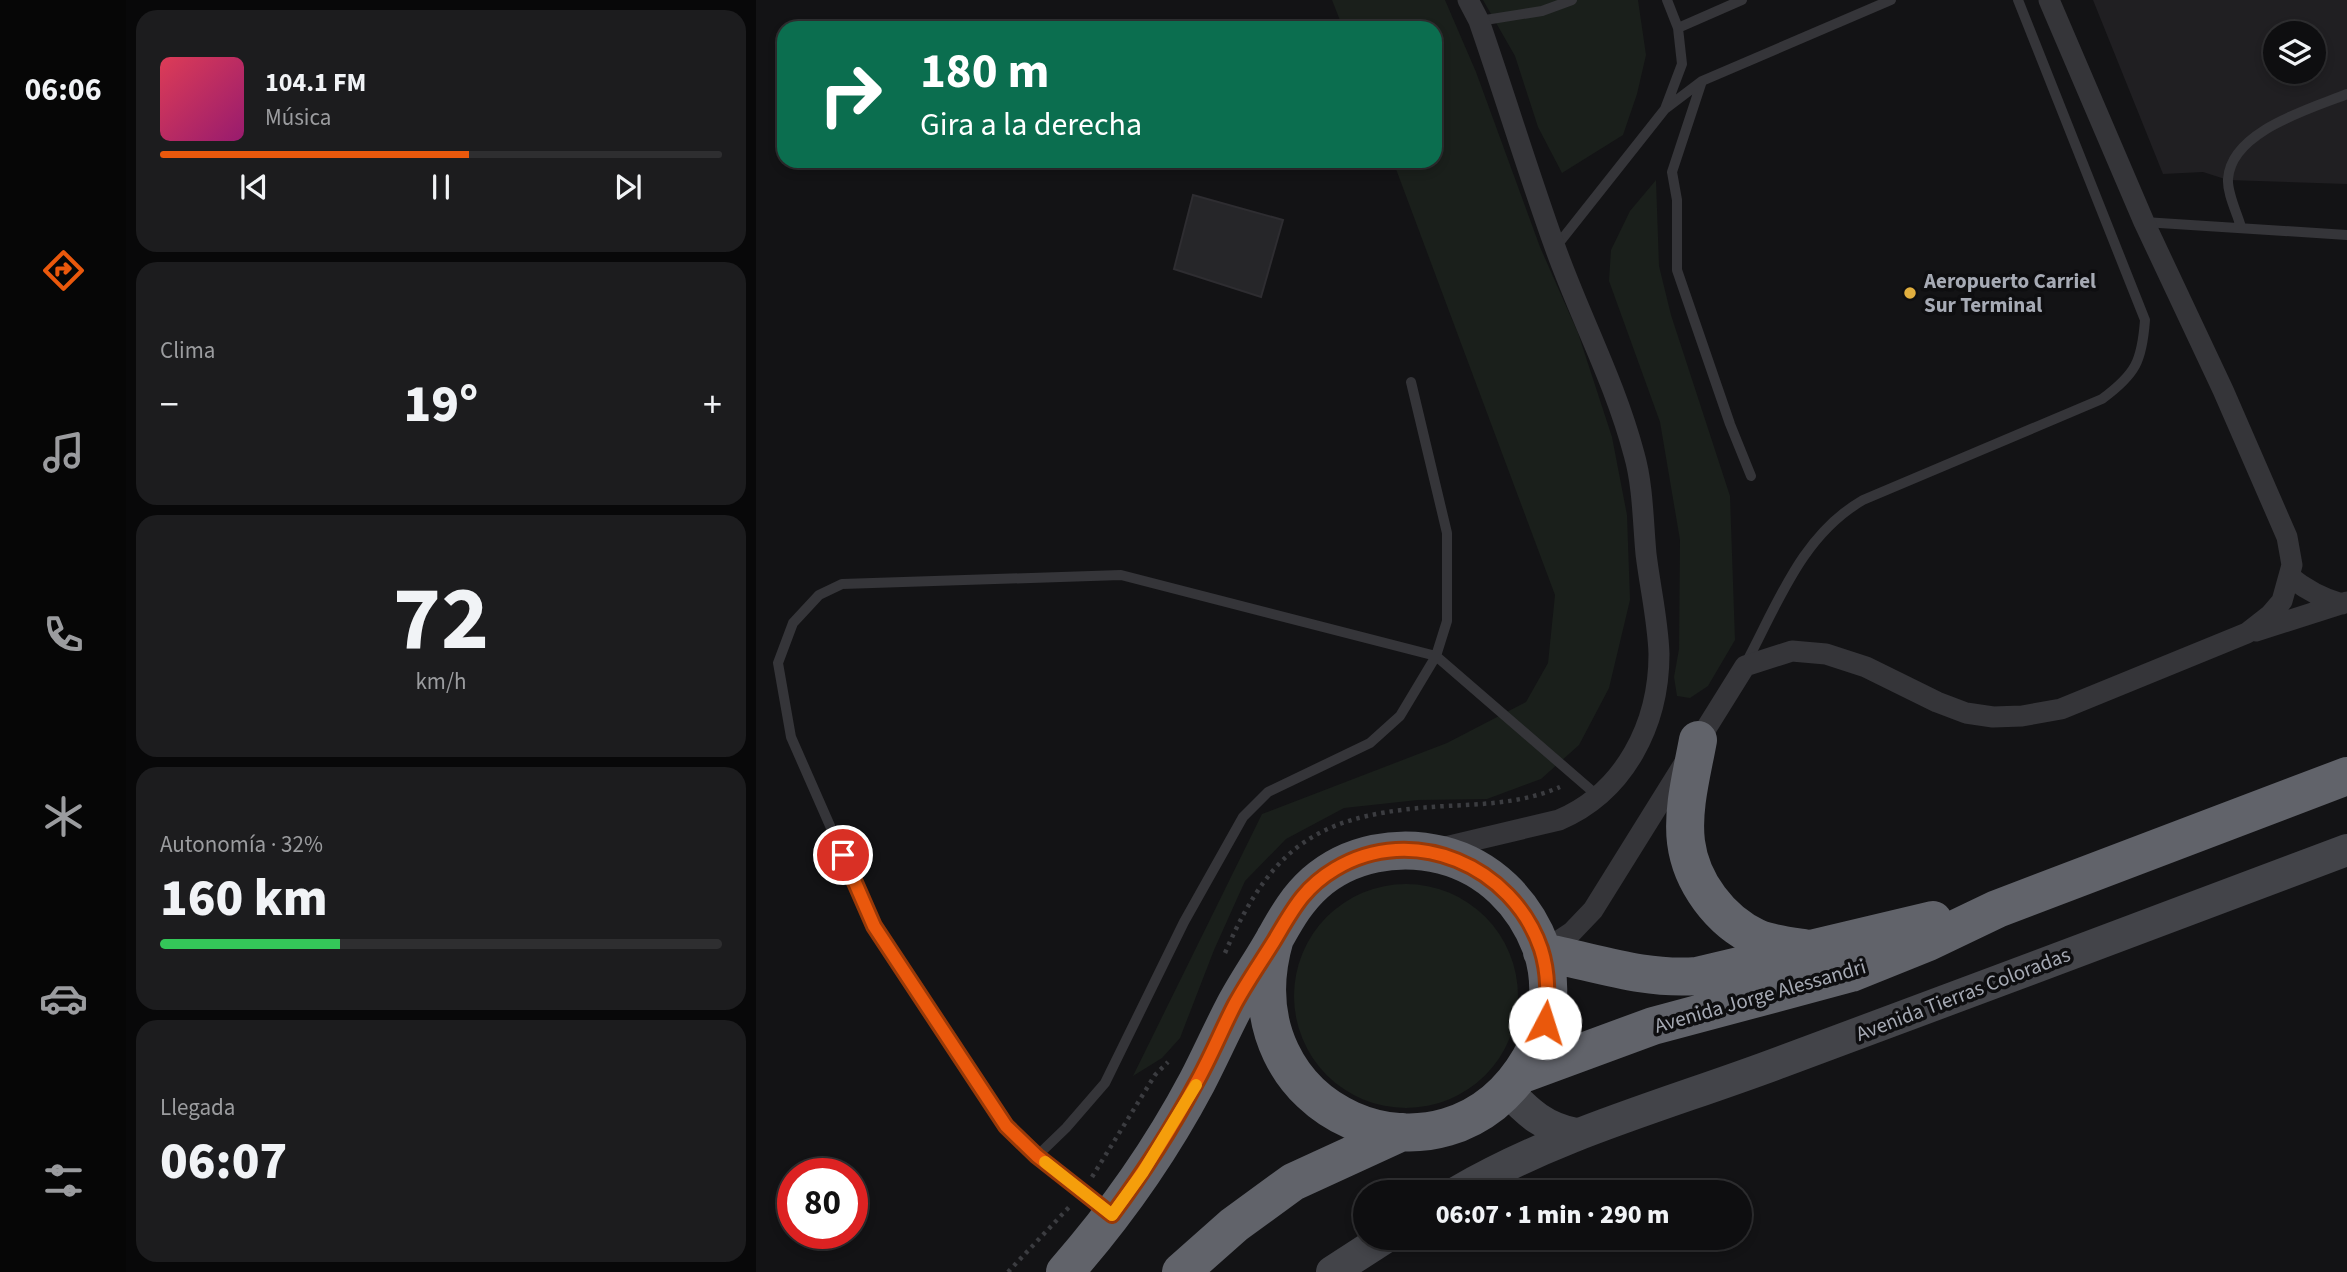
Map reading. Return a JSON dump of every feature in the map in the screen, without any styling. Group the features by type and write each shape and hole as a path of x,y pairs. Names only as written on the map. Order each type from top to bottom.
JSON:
{"highway":[{"path":"1698,740 1687,810 1686,842 1694,874 1709,897 1741,929 1759,939 1810,950"},
{"name":"Avenida Jorge Alessandri","path":"1514,1083 1653,1026 1851,973 1928,942 1997,909 2347,776"},
{"name":"Avenida Jorge Alessandri","path":"1065,1272 1112,1215 1171,1128 1234,1007 1286,917 1300,898 1336,868 1380,852 1427,851 1471,865 1490,877 1522,910 1542,952 1547,975 1545,1023 1537,1046 1514,1083 1485,1109 1459,1122 1431,1130 1402,1132 1377,1129 1332,1111 1312,1096 1282,1057 1267,1010 1268,962 1275,938"},
{"name":"Avenida Jorge Alessandri","path":"1542,952 1666,978 1709,974 1921,922 1997,909"},
{"name":"Avenida Jorge Alessandri","path":"1181,1272 1234,1225 1293,1182 1402,1132"}],"street":[{"path":"1427,851 1559,820 1599,797 1620,775 1638,746 1654,700 1659,652 1635,456 1609,377 1555,248 1479,21 1468,0"},
{"path":"2049,0 2144,222 2223,390 2287,537 2292,565 2282,600 2270,615 2247,633"},
{"path":"2289,576 2322,599 2344,603"},
{"path":"1542,952 1572,932 1593,911 1745,666 1792,650 1826,654 1866,667 1937,702 1966,713 1993,717 2022,716 2061,709 2247,633 2344,603"},
{"name":"Avenida Tierras Coloradas","path":"1477,1180 1503,1165 1576,1134 1693,1095 2347,850"},
{"path":"1514,1083 1529,1113 1545,1125 1576,1134"},
{"path":"1332,1272 1366,1250"}],"lane":[{"path":"1479,21 1542,11 1572,0"},
{"path":"1665,109 1682,64 1678,28 1667,0"},
{"path":"1678,28 1742,0"},
{"path":"1555,248 1665,109 1702,81 1891,0"},
{"path":"1745,666 1804,554 1827,526 1847,510 2102,399 2125,383 2136,368 2143,347 2145,320 2018,0"},
{"path":"1702,81 1672,172 1677,200 1677,270 1730,424 1751,476"},
{"path":"2241,227 2228,180 2234,159 2241,149 2270,126 2347,94"},
{"path":"2144,222 2347,235"},
{"path":"1037,1156 1066,1128 1105,1083 1184,922 1243,817 1268,792 1370,743 1400,716 1436,656 1447,621 1447,533 1411,382"},
{"path":"1112,1215 1037,1156 1006,1126 874,926 791,737 778,663 793,623 819,595 842,584 1121,575 1436,656 1599,797"}],"shaded area":[{"path":"1332,0 1445,0 1476,72 1540,247 1578,333 1612,437 1627,515 1630,600 1609,688 1579,745 1541,779 1487,799 1418,800 1344,808 1286,839 1245,881 1214,950 1180,1038 1162,1058 1133,1076 1262,814 1447,743 1526,702 1548,663 1555,595 1396,168 1442,168 1442,21 1340,21"},
{"path":"1483,0 1638,0 1646,55 1637,94 1623,135 1562,173 1538,127 1515,56"},
{"path":"2093,0 2347,0 2347,184 2228,180 2203,172 2163,174"},
{"path":"1656,180 1659,266 1671,315 1730,496 1735,640 1708,686 1690,698 1677,696 1674,677 1679,649 1680,540 1660,422 1609,281 1611,250 1630,211"},
{"path":"1406,884 1449,893 1468,903 1485,917 1499,934 1509,953 1518,996 1509,1039 1499,1058 1485,1075 1468,1089 1449,1099 1406,1108 1363,1099 1344,1089 1327,1075 1313,1058 1303,1039 1294,996 1303,953 1313,934 1327,917 1344,903 1363,893"}],"building":[{"path":"1193,195 1283,220 1261,297 1174,269"}],"slow traffic":[{"path":"1045,1162 1112,1215 1143,1172 1196,1085"}],"place":[{"name":"Aeropuerto Carriel Sur Terminal","path":"1910,293"}],"route":[{"path":"843,855 874,926 1006,1126 1037,1156 1112,1215 1171,1128 1234,1007 1286,917 1300,898 1336,868 1380,852 1427,851 1471,865 1490,877 1522,910 1534,930 1547,975 1545,1023"}]}
